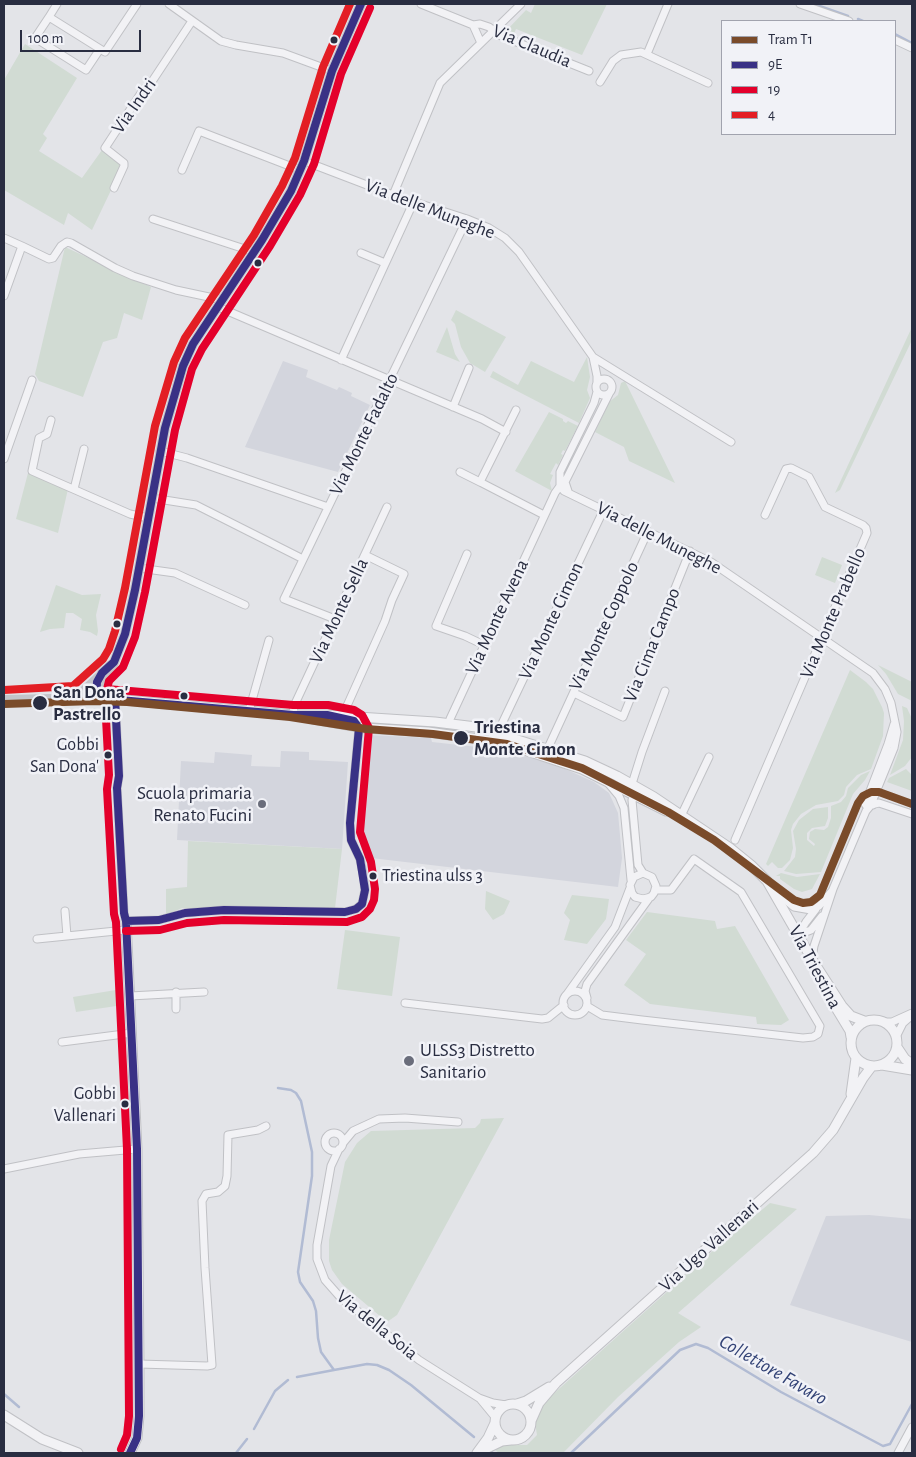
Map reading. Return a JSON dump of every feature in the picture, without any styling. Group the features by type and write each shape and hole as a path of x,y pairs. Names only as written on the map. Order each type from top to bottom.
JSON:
{"main road":[{"path":"100,698 125,634 160,450 171,402 183,366 193,344 254,252 286,199 302,166 332,71 361,4"},
{"path":"72,698 84,691 114,662"},
{"path":"100,698 96,685 102,673"},
{"path":"7,700 100,698"}],"street":[{"path":"57,4 35,38 86,70 100,49"},
{"path":"48,17 105,52 137,4"},
{"path":"169,4 221,41 283,53 332,71"},
{"name":"Via Claudia","path":"421,4 473,25 480,24 499,35 589,71"},
{"path":"393,195 440,83 521,4"},
{"path":"647,54 668,4"},
{"path":"800,4 846,20"},
{"name":"Via Indri","path":"114,188 124,166 121,160 105,148 192,21"},
{"name":"Via Claudia","path":"473,25 481,43"},
{"path":"896,40 912,48"},
{"path":"600,82 610,64 616,58 637,53 647,54 708,83"},
{"name":"Via delle Muneghe","path":"182,170 199,131 467,219 489,228 513,244 593,357 597,382"},
{"path":"340,360 414,202"},
{"path":"154,219 254,252"},
{"name":"Via Monte Fadalto","path":"335,619 284,599 467,219"},
{"path":"4,238 49,259 56,256 63,243 72,243 115,268 133,276 220,303 340,360 453,406 506,432"},
{"path":"4,296 22,246"},
{"path":"361,252 386,264"},
{"path":"593,357 731,442"},
{"path":"453,406 469,368"},
{"path":"560,486 560,472 594,403 597,382 616,376 626,377"},
{"path":"569,492 565,482 611,391 618,380 626,377"},
{"path":"606,379 611,382 611,391"},
{"path":"4,458 32,380"},
{"path":"597,392 602,395 611,391"},
{"path":"480,482 516,410"},
{"path":"51,420 47,434 39,438 32,471 130,514 148,518"},
{"path":"74,489 84,449"},
{"path":"160,450 328,507"},
{"name":"Via Monte Prabello","path":"735,840 867,533 866,528 862,525 825,507 809,477 788,468 765,515"},
{"path":"460,472 544,514"},
{"name":"Via delle Muneghe","path":"560,486 711,562 873,673 885,689 891,703 895,722 865,804 870,807"},
{"name":"Via Monte Avena","path":"450,719 544,514 560,486"},
{"path":"152,498 196,505 303,559"},
{"name":"Via Monte Sella","path":"293,715 294,706 387,507"},
{"name":"Via Monte Cimon","path":"498,732 604,509"},
{"name":"Via Monte Coppolo","path":"548,748 648,530"},
{"name":"Via Cima Campo","path":"574,693 623,717 690,551"},
{"path":"467,554 436,626 484,645"},
{"path":"346,716 346,708 404,574 365,555"},
{"path":"139,568 175,573 245,605"},
{"path":"249,711 269,640"},
{"path":"643,874 634,877 615,927 565,997 564,1006 568,1012 576,1015 583,1013 587,1002 585,991 587,984 655,890 655,881 643,874 638,865 633,793 665,691"},
{"name":"Via Triestina","path":"100,698 293,715 346,716 470,726 498,732 585,761 633,793 666,805 680,816"},
{"path":"116,699 119,776 117,788 132,1033 136,1149 139,1416 137,1438 130,1453"},
{"name":"Via Triestina","path":"293,715 359,728 434,733 500,742 562,762 605,780 680,816 752,865 767,881 814,961 817,976 850,1031 851,1038"},
{"name":"Via Triestina","path":"327,715 352,721 359,728"},
{"name":"Via Triestina","path":"359,728 367,722 399,720"},
{"path":"37,939 126,926 185,913 224,910 346,912 356,909 362,904 365,890 360,859 351,840 350,823 359,728"},
{"path":"680,816 709,757"},
{"path":"605,780 619,796 624,808"},
{"path":"633,793 624,798 632,893 638,899 650,897"},
{"path":"912,814 882,804 870,807 864,816 834,889 814,946 814,961 847,1012 856,1019 864,1021 878,1019 892,1027 896,1035 897,1047 905,1059 912,1064"},
{"path":"568,994 576,991 580,992 587,1002 602,1015 803,1038 813,1037 818,1034 820,1026 741,892 694,859 671,890 655,890"},
{"path":"767,881 783,899 794,907 811,910 819,906"},
{"path":"798,935 806,922 834,889"},
{"path":"798,935 811,930 829,905"},
{"path":"65,911 67,936"},
{"path":"130,996 176,992 204,992"},
{"path":"176,992 176,1009"},
{"path":"405,1003 542,1019 552,1016 564,1006"},
{"path":"885,1022 892,1022 912,1013"},
{"path":"896,1035 912,1013"},
{"path":"864,1021 858,1025 851,1038 850,1045 856,1058 860,1062 877,1066 912,1070"},
{"path":"62,1042 132,1033"},
{"path":"877,1066 892,1058 897,1047"},
{"name":"Via Ugo Vallenari","path":"851,1099 856,1058"},
{"name":"Via Ugo Vallenari","path":"478,1453 502,1441 523,1437 528,1433 539,1403 556,1383 813,1153 833,1130 851,1099 877,1066"},
{"name":"Via della Soia","path":"339,1134 353,1132 376,1120 391,1118 458,1122"},
{"path":"139,1364 212,1365 202,1200 206,1194 218,1192 225,1186 228,1135 258,1130 266,1126"},
{"name":"Via della Soia","path":"353,1132 341,1146 331,1166 317,1245 319,1267 325,1280 340,1297 419,1360 479,1398 493,1404 506,1405"},
{"path":"332,1133 339,1134 343,1140 341,1146 332,1151 326,1147 326,1137 332,1133"},
{"name":"Via della Soia","path":"326,1147 331,1166"},
{"path":"4,1169 79,1154 136,1149"},
{"name":"Via Ugo Vallenari","path":"478,1453 498,1412 506,1405 526,1401 556,1383"},
{"name":"Via della Soia","path":"479,1398 495,1420"},
{"path":"517,1404 526,1409 531,1421"},
{"path":"4,1415 42,1438 78,1453"},
{"path":"495,1420 499,1434 510,1440"},
{"path":"898,1453 912,1427"}],"shaded area":[{"path":"535,4 607,4 582,55 516,29 514,34 506,31 526,10 531,13"},
{"path":"25,44 77,78 43,134 47,138 39,151 82,178 102,150 124,163 92,230 68,213 64,225 4,190 4,80"},
{"path":"65,247 151,287 142,320 124,313 117,338 103,342 83,397 39,381 35,374"},
{"path":"456,310 506,337 485,372 470,363 461,347 455,324 451,320"},
{"path":"447,327 455,354 460,362 436,352"},
{"path":"912,327 912,340 840,490 835,493"},
{"path":"587,357 590,377 587,390 590,398 579,423 490,377 493,371 518,385 531,361 574,382"},
{"path":"283,361 308,370 306,377 337,390 339,387 352,393 351,396 370,405 338,472 245,447"},
{"path":"625,381 675,483 629,461 624,447 595,432 609,402 618,395 621,383"},
{"path":"549,412 563,419 566,423 568,421 578,426 565,451 563,450 561,454 563,455 558,465 556,463 550,474 553,475 550,483 552,491 515,471"},
{"path":"28,473 68,489 58,533 16,519"},
{"path":"822,557 842,565 835,583 815,575"},
{"path":"56,585 82,595 101,594 96,615 97,636 80,630 82,619 73,613 66,613 64,628 40,632"},
{"path":"878,665 912,682 912,701 898,694"},
{"path":"850,670 873,689 884,713 883,736 871,769 857,775 846,787 844,795 838,801 816,805 801,814 791,830 793,848 790,860 782,868 778,868 772,862 768,866 766,864"},
{"path":"902,706 907,708 912,719 912,757 905,766 890,775 903,740 904,721"},
{"path":"368,735 431,738 432,742 496,749 563,768 594,782 609,793 618,813 622,858 618,887 371,858 360,837 358,824 364,737"},
{"name":"Scuola primaria Renato Fucini","path":"281,751 309,752 309,760 348,762 342,849 177,840 181,761 214,763 215,752 252,755 251,766 280,767"},
{"path":"906,769 912,775 912,791 887,782 889,778"},
{"path":"870,771 853,794 821,872 796,874 784,871 795,857 796,849 793,831 799,820 813,809 828,807 828,818 825,826 812,828 807,833 807,840 814,846 815,844 809,839 810,832 815,829 824,830 828,827 831,818 831,806 841,802 846,796 848,788 861,775"},
{"path":"188,841 342,849 335,908 182,908 166,915 166,889 187,887"},
{"path":"781,873 797,877 820,874 812,889 802,892 780,879 780,876 776,876"},
{"path":"486,891 510,901 504,914 493,920 485,909"},
{"path":"572,895 609,899 606,919 587,944 564,940 570,920 564,913"},
{"path":"647,912 715,921 717,929 735,926 789,1020 781,1025 757,1024 756,1017 650,1004 624,985 646,954 626,940"},
{"path":"345,930 400,937 392,996 337,989"},
{"path":"122,989 123,1005 76,1012 73,997"},
{"path":"504,1118 397,1315 387,1322 342,1284 332,1270 329,1261 329,1240 345,1162 357,1143 371,1131 475,1128 481,1119"},
{"path":"770,1203 797,1209 678,1313 701,1327 679,1342 618,1397 563,1453 499,1453 495,1450 507,1445 527,1445 537,1435 536,1416 541,1405 708,1255"},
{"path":"869,1215 912,1219 912,1342 790,1305 826,1216"}],"waterway":[{"path":"814,4 848,16"},
{"path":"896,35 912,43"},
{"path":"278,1088 291,1090 296,1093 301,1101 312,1152 312,1176 298,1272 300,1282 313,1301 316,1311 321,1352 334,1370 367,1364 377,1365 389,1370 411,1385 474,1437"},
{"name":"Collettore Favaro","path":"571,1453 680,1350 696,1344 708,1348 781,1392 883,1446 890,1444 912,1404"},
{"path":"297,1377 334,1370"},
{"path":"254,1429 275,1391 288,1380"},
{"path":"4,1394 19,1407"},
{"path":"236,1453 247,1439"}],"tram line":[{"name":"T1","path":"4,704 94,701 127,702 290,717 366,729 433,734 507,744 582,768 668,812 714,840 794,900 803,903 811,902 820,895 858,803 863,796 871,792 879,792 912,804"}],"transit line":[{"name":"4","path":"4,690 73,686 103,659 109,649 125,588 155,426 174,362 185,338 254,235 282,186 295,158 323,67 350,4"},
{"name":"9E","path":"96,698 97,682 102,673 114,662 125,634 165,428 183,366 193,344 262,240 291,191 304,161 332,71 361,4"},
{"name":"19","path":"126,931 160,930 187,923 224,920 347,922 362,917 370,909 374,900 375,889 371,862 360,832 369,728 362,715 354,710 328,705 293,705 107,689 109,681 123,667 135,637 175,430 192,369 202,349 270,246 300,195 314,164 341,74 370,8"},
{"name":"9E","path":"96,698 293,715 327,715 354,721 359,728"},
{"name":"9E","path":"115,699 119,776 117,788 126,921 137,1149 139,1416 137,1438 130,1453"},
{"name":"19","path":"105,700 109,775 107,789 116,922 127,1149 129,1416 127,1435 121,1449"},
{"name":"9E","path":"126,921 159,920 185,913 224,910 345,912 356,909 362,904 365,890 360,859 351,840 350,823 359,728"}],"place":[{"name":"San Dona' Pastrello","path":"40,703"},
{"name":"Triestina Monte Cimon","path":"461,738"},
{"name":"Gobbi San Dona'","path":"108,755"},
{"name":"Scuola primaria Renato Fucini","path":"262,804"},
{"name":"Triestina ulss 3","path":"373,876"},
{"name":"ULSS3 Distretto Sanitario","path":"409,1061"},
{"name":"Gobbi Vallenari","path":"125,1104"}]}
